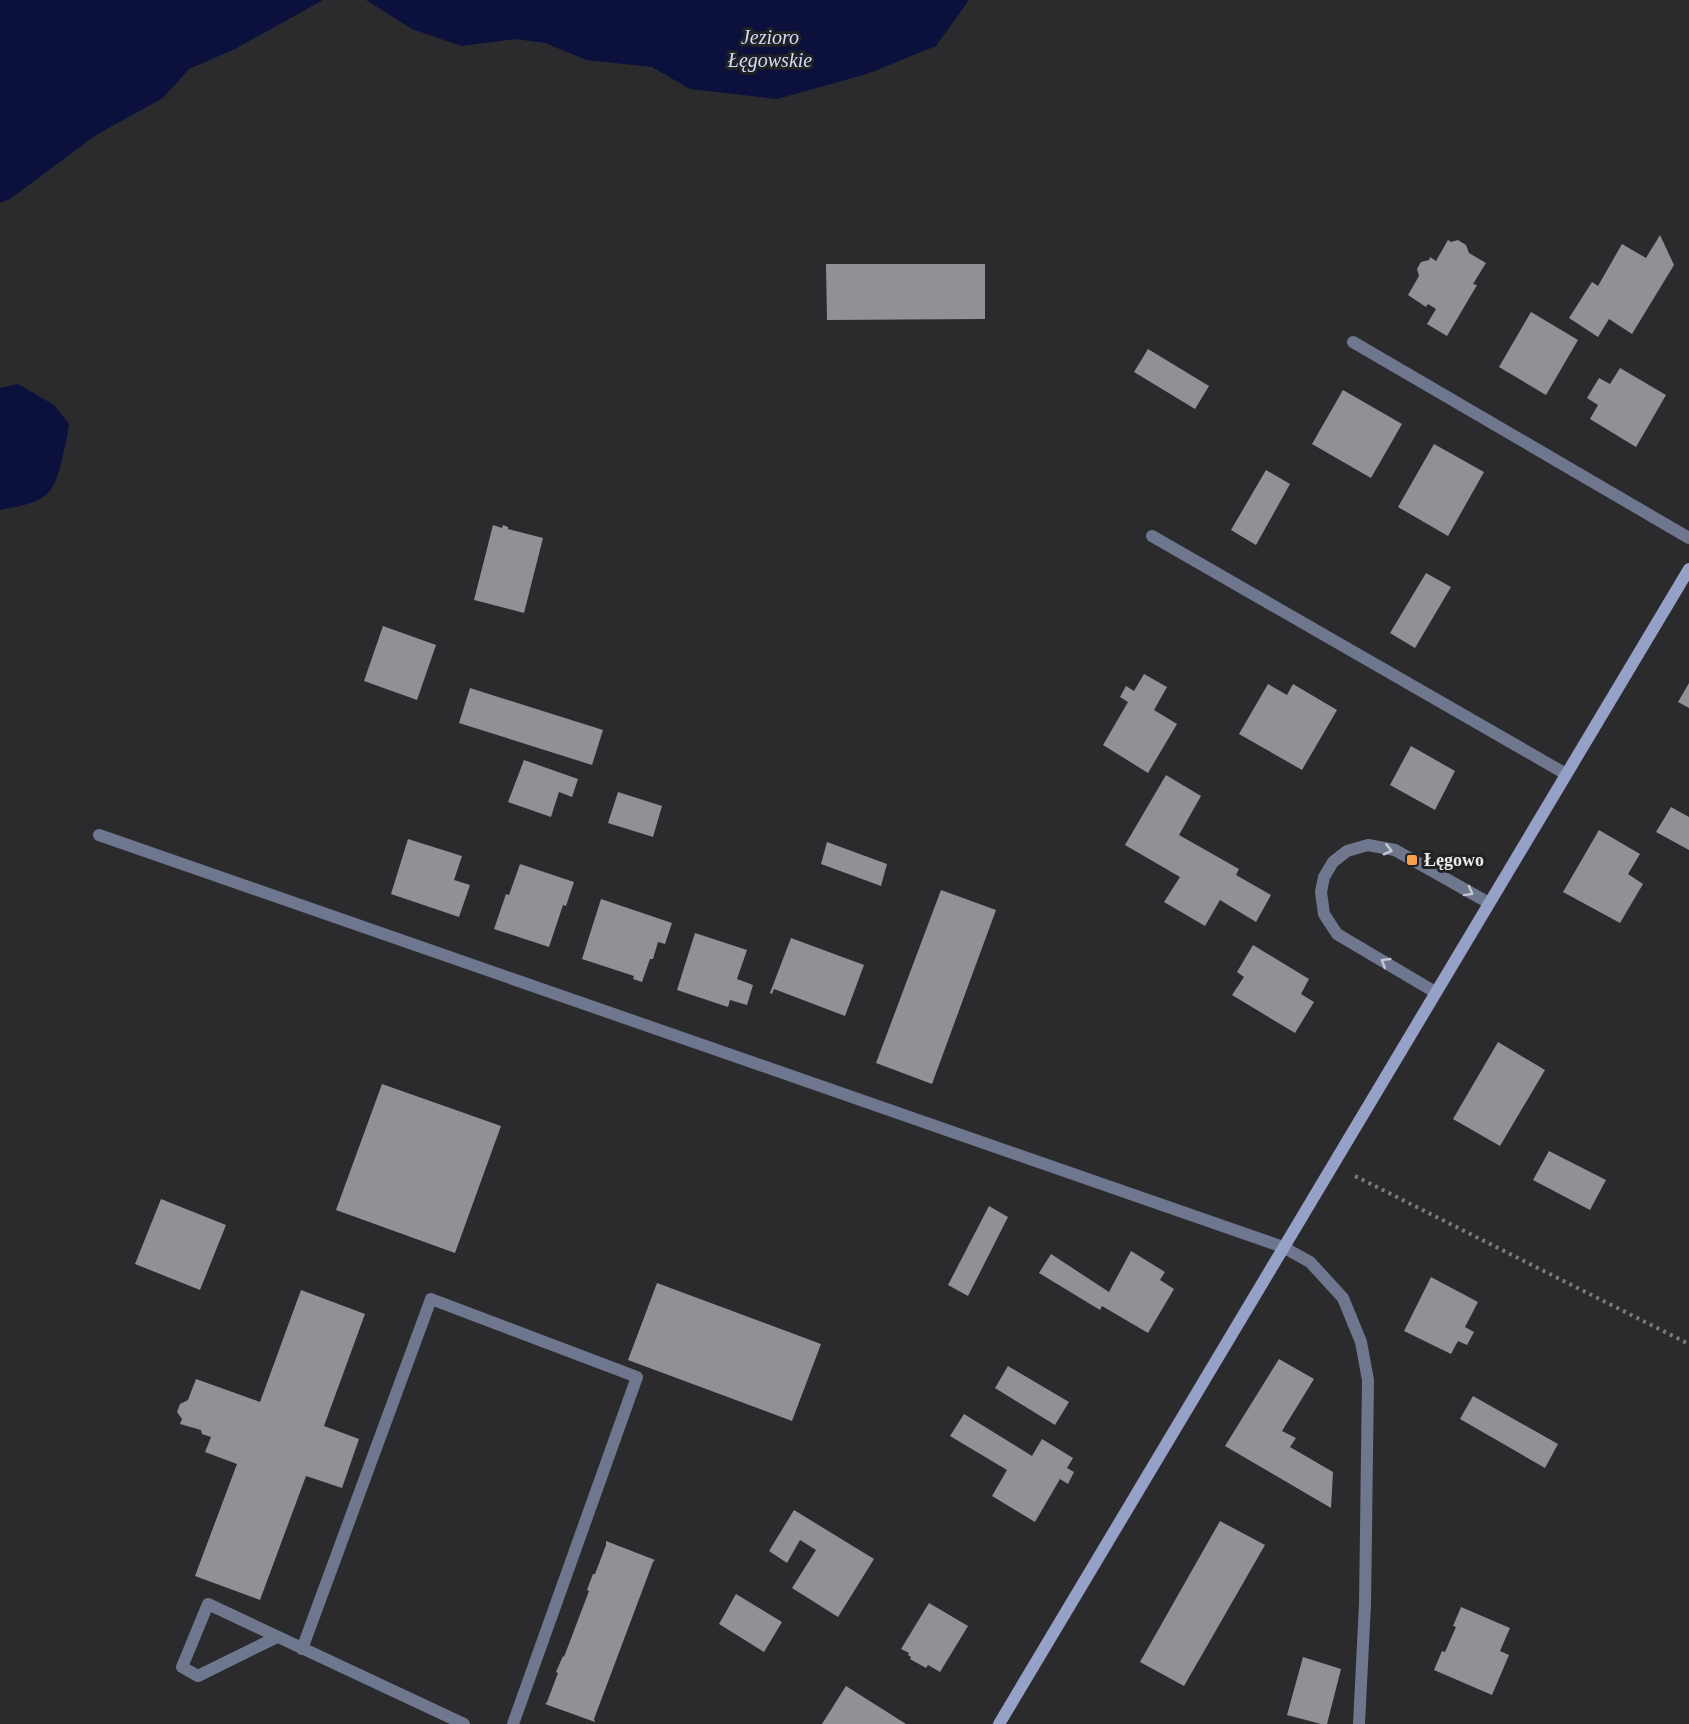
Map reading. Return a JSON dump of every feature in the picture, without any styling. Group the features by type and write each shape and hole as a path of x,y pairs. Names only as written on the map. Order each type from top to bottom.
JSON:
{"main road":[{"path":"999,1724 1689,569"}],"street":[{"path":"1353,342 1689,538"},
{"path":"1152,536 1566,774"},
{"path":"99,836 1283,1247 1310,1262 1343,1298 1361,1342 1368,1380 1365,1604 1359,1724"},
{"path":"1435,992 1337,934 1324,914 1321,892 1324,877 1333,862 1347,851 1368,845 1395,850 1489,903"},
{"path":"302,1649 431,1299 637,1377 513,1724"},
{"path":"277,1637 198,1676 182,1667 208,1604 464,1724"}],"path":[{"path":"1332,1165 1689,1344"}],"water":[{"path":"0,0 323,0 235,49 189,69 163,98 96,135 10,199 0,203"},
{"name":"Jezioro Łęgowskie","path":"366,0 969,0 936,46 867,74 777,99 690,89 652,67 586,60 545,43 515,39 461,46 412,29"},
{"path":"18,384 54,405 69,424 59,470 49,492 33,502 0,510 0,388"}],"building":[{"path":"1660,235 1674,265 1632,334 1609,319 1598,337 1569,318 1592,282 1598,286 1622,244 1646,258"},
{"path":"1448,240 1451,242 1458,240 1466,245 1469,253 1486,263 1473,284 1477,285 1447,336 1427,324 1436,309 1428,304 1426,307 1408,295 1419,276 1417,269 1421,262 1429,260 1430,257 1436,261"},
{"path":"826,264 985,264 985,319 827,320"},
{"path":"1531,312 1578,340 1546,395 1499,367"},
{"path":"1148,349 1209,386 1195,409 1134,372"},
{"path":"1620,368 1666,395 1636,447 1590,419 1598,405 1587,398 1599,378 1610,384"},
{"path":"1343,390 1402,424 1371,478 1312,444"},
{"path":"1434,444 1484,472 1448,536 1398,507"},
{"path":"1266,470 1290,484 1256,545 1231,530"},
{"path":"493,525 502,528 503,525 508,529 543,538 524,613 474,600"},
{"path":"1426,573 1451,587 1415,648 1390,633"},
{"path":"383,626 436,645 417,700 364,681"},
{"path":"1144,674 1167,687 1154,710 1177,724 1148,773 1103,745 1128,702 1120,697 1126,686 1134,691"},
{"path":"1689,683 1689,708 1678,702"},
{"path":"1268,684 1287,695 1293,684 1337,710 1302,770 1239,734"},
{"path":"470,688 603,730 592,765 459,723"},
{"path":"1411,746 1455,771 1435,810 1390,785"},
{"path":"524,760 578,779 572,797 559,792 551,817 508,802"},
{"path":"1166,775 1201,796 1179,835 1239,869 1236,875 1271,895 1256,922 1220,900 1205,926 1164,902 1180,877 1125,845"},
{"path":"618,792 662,806 653,837 608,823"},
{"path":"1671,807 1689,817 1689,850 1656,832"},
{"path":"1599,830 1640,854 1628,874 1643,884 1620,923 1563,892"},
{"path":"408,839 462,856 454,880 470,885 459,917 391,894"},
{"path":"827,842 887,864 881,886 821,864"},
{"path":"520,864 574,882 566,906 563,905 549,947 494,929 506,894 509,895"},
{"path":"941,890 996,910 932,1084 876,1063"},
{"path":"601,899 672,923 665,944 658,942 642,982 633,979 634,976 582,959"},
{"path":"695,933 747,950 737,979 753,985 747,1005 730,1000 728,1007 677,990"},
{"path":"791,938 864,965 845,1016 774,989 772,994 770,993"},
{"path":"1253,945 1309,979 1301,994 1314,1002 1295,1033 1232,995 1244,977 1237,972"},
{"path":"1498,1042 1545,1070 1500,1146 1453,1119"},
{"path":"382,1084 501,1126 455,1253 336,1210"},
{"path":"1549,1151 1606,1180 1590,1210 1533,1180"},
{"path":"161,1199 226,1225 200,1290 135,1264"},
{"path":"989,1206 1008,1217 968,1296 948,1285"},
{"path":"1131,1251 1165,1272 1160,1280 1174,1289 1148,1333 1102,1306 1100,1310 1039,1273 1051,1254 1109,1292"},
{"path":"1431,1277 1478,1302 1465,1327 1474,1332 1467,1345 1458,1341 1451,1354 1404,1331"},
{"path":"657,1283 821,1344 792,1421 628,1360"},
{"path":"301,1290 365,1314 324,1426 359,1439 342,1488 306,1476 260,1600 195,1576 237,1464 205,1452 211,1437 202,1434 201,1430 180,1424 182,1419 177,1412 180,1404 188,1400 196,1379 260,1402"},
{"path":"1279,1359 1314,1379 1282,1431 1296,1438 1290,1447 1333,1472 1331,1508 1225,1446"},
{"path":"1008,1366 1069,1402 1055,1425 995,1388"},
{"path":"1473,1396 1558,1444 1545,1468 1460,1419"},
{"path":"964,1414 1032,1456 1042,1439 1073,1458 1067,1468 1074,1472 1068,1484 1060,1479 1035,1522 992,1496 1007,1470 950,1436"},
{"path":"794,1510 874,1559 838,1617 792,1588 816,1550 800,1540 787,1563 769,1551"},
{"path":"1220,1521 1265,1545 1184,1686 1140,1662"},
{"path":"606,1541 655,1560 594,1719 595,1722 545,1704"},
{"path":"736,1594 782,1622 764,1652 719,1624"},
{"path":"929,1603 968,1626 940,1672 928,1665 926,1668 910,1659 909,1653 901,1649"},
{"path":"1461,1607 1510,1628 1500,1651 1509,1655 1492,1695 1434,1670 1456,1627 1453,1626"},
{"path":"1303,1657 1341,1669 1327,1724 1287,1715"},
{"path":"846,1686 906,1724 822,1724"}],"place":[{"name":"Łęgowo","path":"1412,860"}]}
